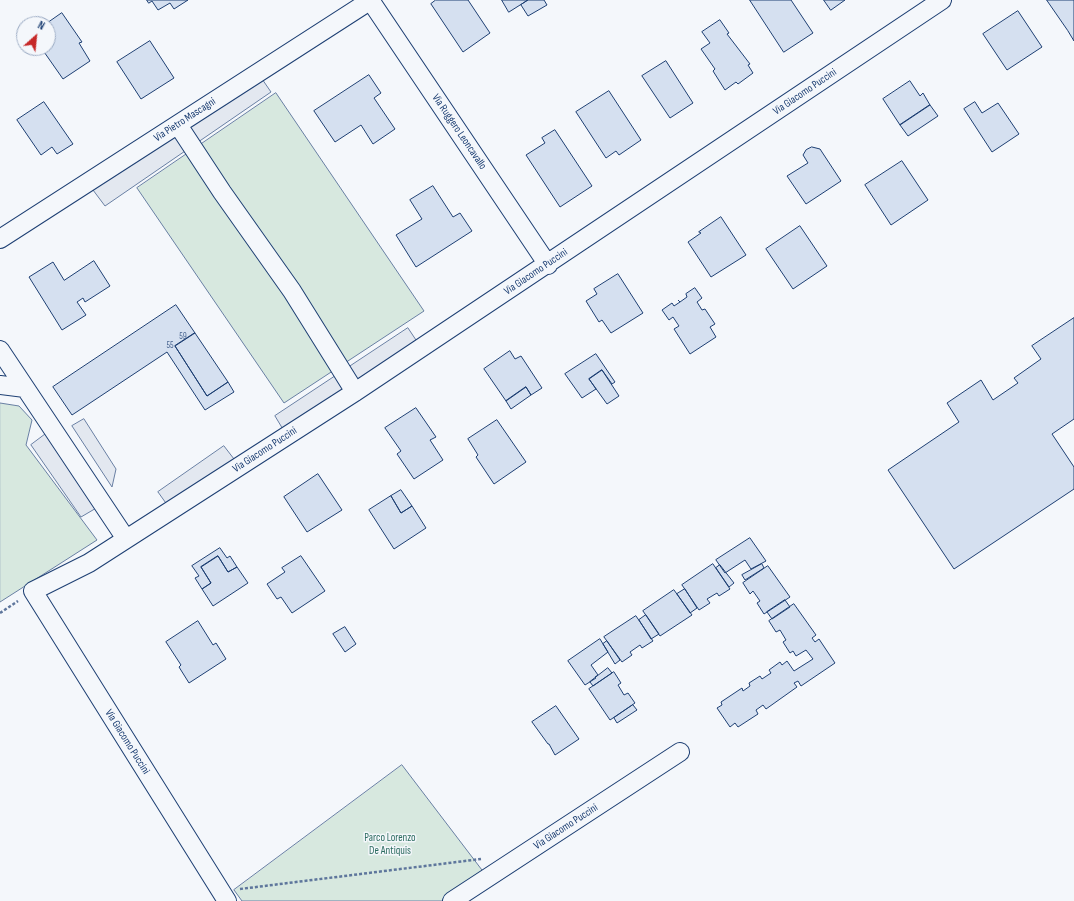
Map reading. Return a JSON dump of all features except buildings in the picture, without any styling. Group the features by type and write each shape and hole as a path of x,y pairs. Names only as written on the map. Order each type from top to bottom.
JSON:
{"street":[{"name":"Via Ruggero Leoncavallo","path":"370,0 548,264"},
{"name":"Via Pietro Mascagni","path":"0,239 370,0"},
{"name":"Via Giacomo Puccini","path":"223,896 33,591 89,563 355,392 942,0"},
{"path":"178,125 222,192 292,291 355,392"},
{"path":"0,350 126,539"},
{"path":"0,385 25,388"},
{"name":"Via Giacomo Puccini","path":"452,901 680,752"}],"path":[{"path":"223,896 483,859"}],"green space":[{"path":"276,93 424,311 284,403 137,188"},
{"path":"0,403 19,406 32,420 26,445 97,540 0,602"},
{"name":"Parco Lorenzo De Antiquis","path":"402,765 485,874 442,901 242,901 234,890"}],"shaded area":[{"path":"260,76 271,92 105,206 90,186"},
{"path":"408,328 418,343 284,431 275,416"},
{"path":"84,419 116,469 112,487 72,426"},
{"path":"47,433 98,507 81,517 31,445"},
{"path":"224,446 234,459 168,506 158,492"}]}
